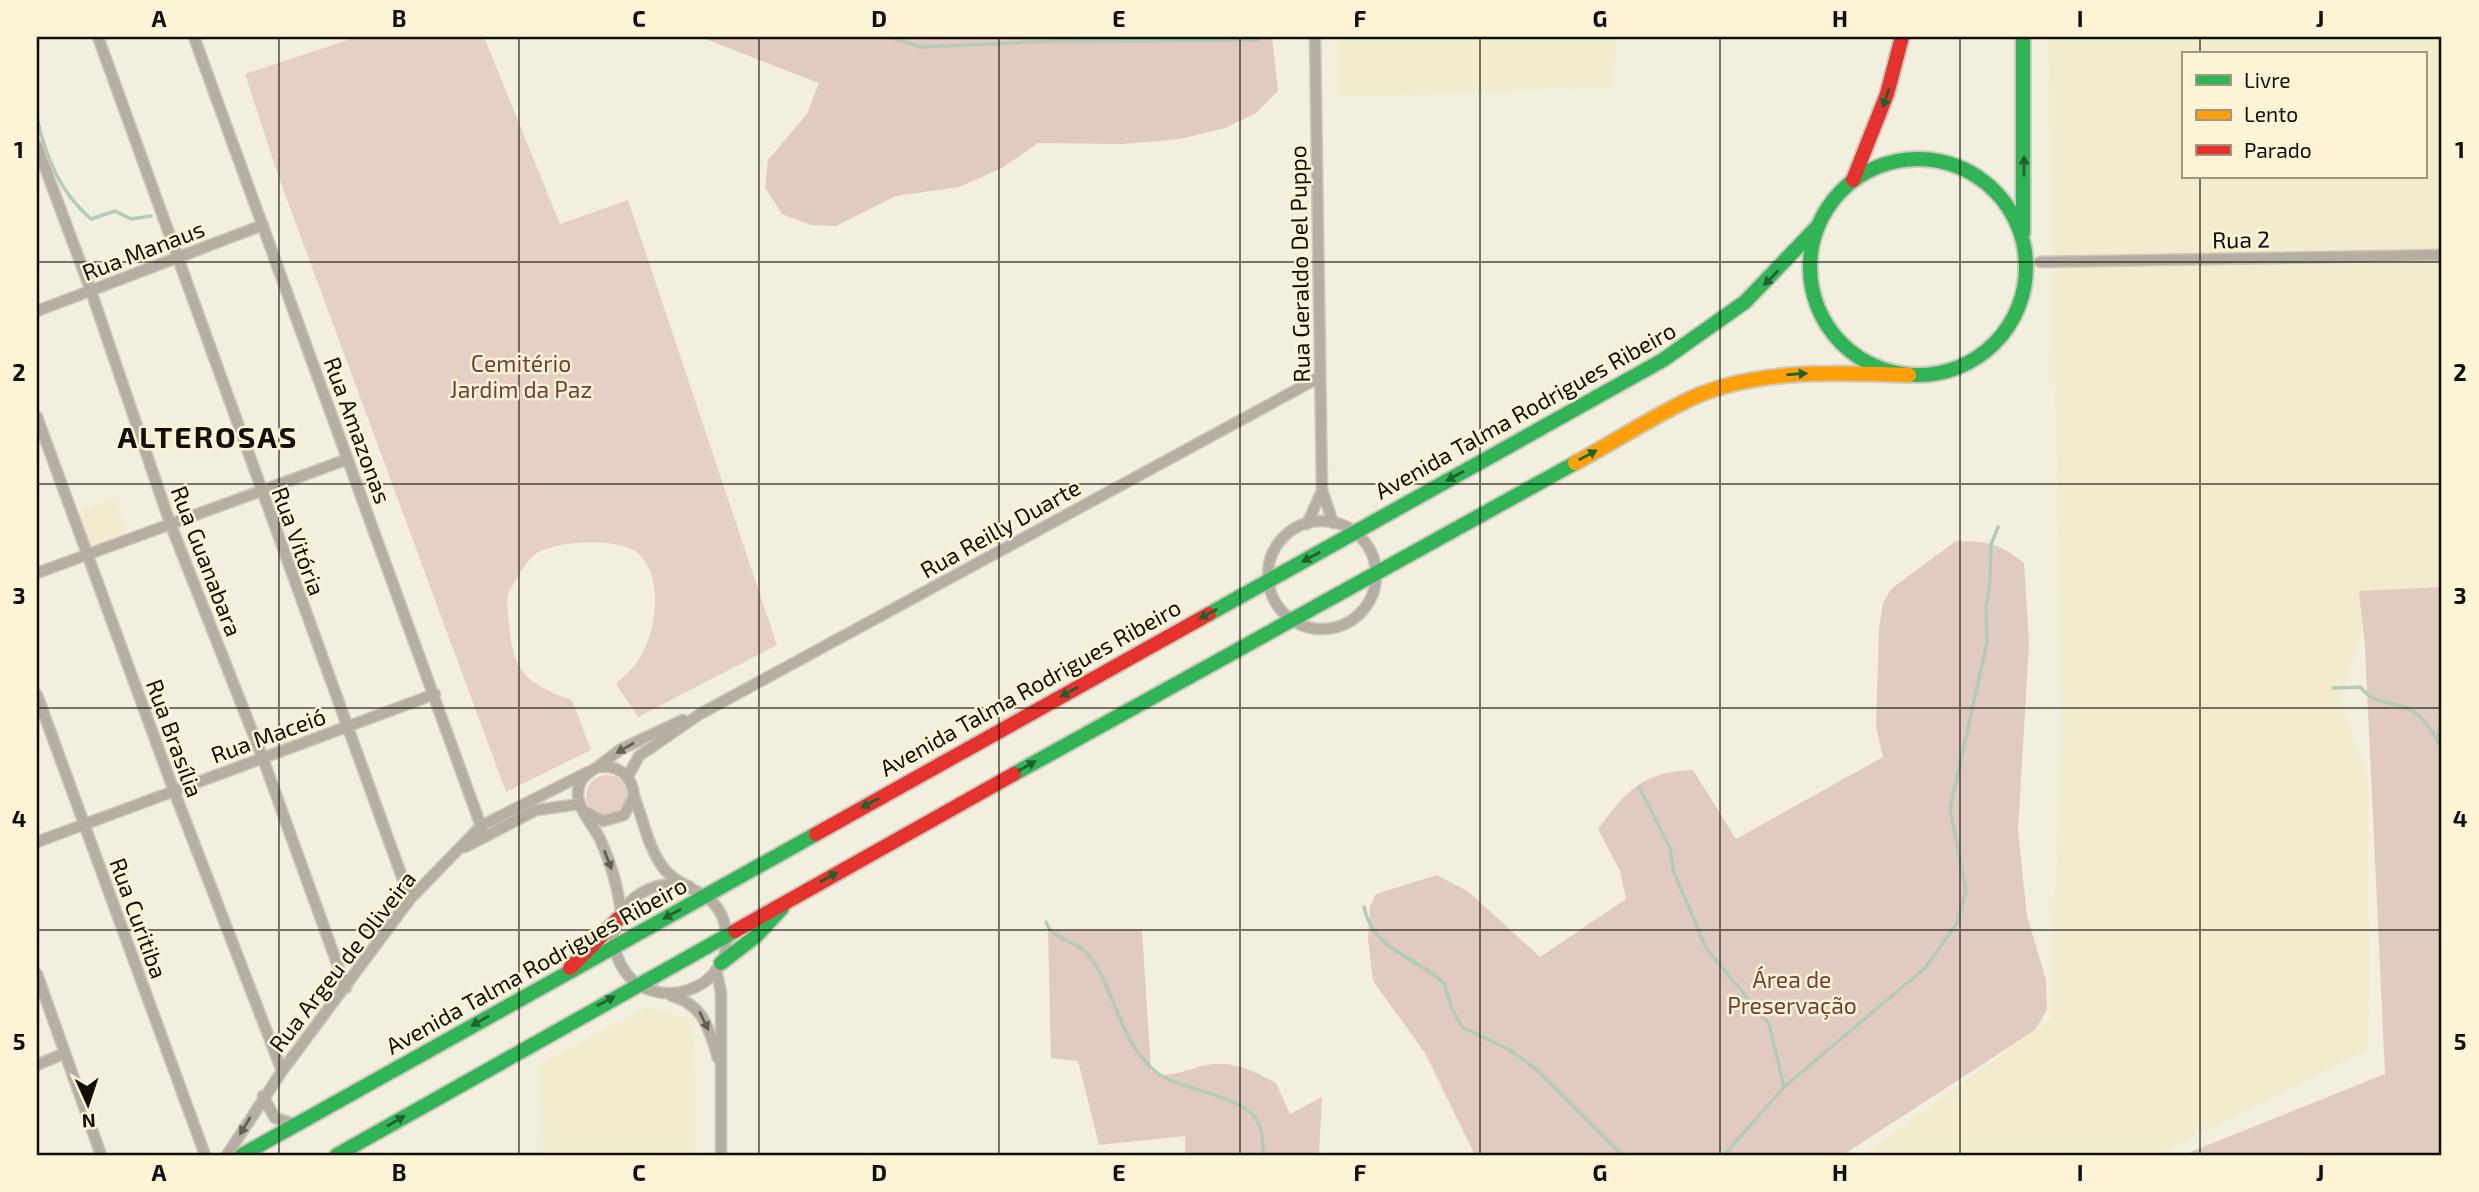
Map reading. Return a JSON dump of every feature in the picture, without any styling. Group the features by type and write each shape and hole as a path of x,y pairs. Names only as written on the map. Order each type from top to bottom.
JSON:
{"main road":[{"path":"1902,37 1888,94 1853,180 1826,209 1817,227 1810,251 1810,276 1815,301 1826,324 1841,343 1861,359 1884,370 1909,374"},
{"path":"337,1155 792,897 1671,409 1719,388 1771,376 1803,373 1937,373 1964,365 1988,350 2003,335 2015,317 2025,290 2028,262 2023,234 2023,37"},
{"path":"1853,180 1891,162 1932,159 1971,172 2003,198 2023,234"},
{"name":"Avenida Talma Rodrigues Ribeiro","path":"242,1155 1686,346 1745,302 1817,227"},
{"path":"718,967 755,936 792,897"},
{"path":"566,973 586,948 619,916"}],"street":[{"name":"Rua Vitória","path":"97,37 175,259 410,900"},
{"name":"Rua Amazonas","path":"194,37 483,832"},
{"name":"Rua Geraldo Del Puppo","path":"1315,37 1322,491 1334,523"},
{"name":"Rua Guanabara","path":"37,146 91,290 170,523 262,756 346,988"},
{"name":"Rua Manaus","path":"37,311 263,225"},
{"name":"Rua 2","path":"2039,262 2442,255"},
{"name":"Rua Reilly Duarte","path":"455,852 483,832 593,769 621,749 700,714 1320,377"},
{"name":"Rua Brasília","path":"37,417 174,791 282,1071"},
{"path":"37,573 348,459"},
{"name":"Rua Geraldo Del Puppo","path":"1307,524 1322,491"},
{"path":"1334,523 1354,532 1369,550 1376,572 1371,598 1360,613 1346,624 1319,629 1290,619 1275,602 1268,581 1269,564 1275,549 1285,536 1307,524 1334,523"},
{"name":"Rua Maceió","path":"37,842 262,756 435,694"},
{"name":"Rua Curitiba","path":"37,695 205,1155"},
{"name":"Rua Reilly Duarte","path":"628,776 639,756 700,714"},
{"path":"721,1068 703,1014 685,1000 638,984 621,964 615,945 619,916 611,867 582,808 578,793 580,781 593,769 619,769 628,776 664,869 706,895 722,915 727,934 718,967 721,992 721,1068 721,1155"},
{"path":"582,808 592,818 614,821 631,807 634,796"},
{"name":"Rua Reilly Duarte","path":"483,832 536,810 582,808"},
{"name":"Rua Argeu de Oliveira","path":"227,1155 263,1096 410,900 455,852"},
{"path":"619,916 630,900 650,887 673,883 689,886"},
{"path":"665,994 682,993 698,987 718,967"},
{"path":"37,974 101,1155"},
{"path":"37,1065 65,1053"},
{"path":"263,1096 275,1118 299,1125"}],"shaded area":[{"path":"1339,37 1617,37 1612,87 1339,98"},
{"path":"2048,37 2442,37 2442,596 2372,600 2340,699 2368,777 2369,1049 2156,1155 1862,1155 2050,1020 2062,729"},
{"path":"116,498 128,535 92,548 78,511"},
{"path":"647,1007 688,1018 694,1040 695,1155 543,1155 540,1063"}],"green space":[{"name":"Cemitério Jardim da Paz","path":"357,37 484,37 560,224 628,200 777,645 638,717 616,684 636,664 644,650 653,622 653,579 641,556 620,545 589,542 557,546 534,555 508,595 512,647 528,678 547,690 572,700 591,750 506,792 278,175 245,74"},
{"path":"700,37 1272,37 1278,91 1256,113 1225,128 1180,139 1123,144 1038,143 1002,168 959,187 896,196 836,226 811,225 782,214 765,187 768,160 807,114 819,83"},
{"name":"Área de Preservação","path":"1956,541 1992,544 2024,563 2029,643 2018,831 2027,916 2046,980 2047,1010 2035,1030 1843,1155 1475,1155 1425,1053 1373,981 1368,939 1370,907 1376,894 1437,875 1469,892 1540,957 1626,899 1620,871 1598,829 1627,794 1648,779 1693,770 1736,839 1883,757 1876,727 1879,629 1883,603 1891,589"},
{"path":"2442,587 2442,1155 2183,1155 2385,1074 2365,647 2359,591"},
{"path":"607,775 622,781 628,796 622,811 607,817 592,811 586,796 592,781"},
{"path":"1048,930 1142,930 1151,1071 1165,1075 1214,1064 1238,1066 1276,1083 1290,1114 1322,1097 1319,1155 1185,1155 1185,1136 1099,1145 1078,1061 1051,1058"}],"waterway":[{"path":"890,37 920,47 1057,41 1259,40"},
{"path":"37,119 45,148 62,186 91,219 115,211 131,219 151,216"},
{"path":"1724,1155 1784,1087 1925,968 1957,923 1966,891 1950,809 1987,642 1986,608 1991,545 1998,527"},
{"path":"2333,688 2360,687 2373,698 2407,708 2419,716 2442,748"},
{"path":"2438,739 2442,708"},
{"path":"1639,787 1670,848 1673,870 1706,948 1769,1024 1784,1087"},
{"path":"1364,907 1376,934 1444,983 1452,1009 1462,1027 1510,1050 1537,1070 1622,1155"},
{"path":"1046,922 1054,933 1079,947 1090,957 1126,1032 1144,1060 1167,1078 1227,1099 1252,1114 1259,1124 1263,1155"}],"traffic: fast":[{"path":"2023,37 2023,233"},
{"path":"1918,159 1959,167 1995,190 2018,226 2026,267 2018,308 1995,344 1959,367 1918,375 1877,367 1841,344 1818,308 1810,267 1818,226 1841,190 1877,167 1918,159"},
{"path":"1209,614 1663,360 1745,302 1817,227"},
{"path":"1014,774 1575,463"},
{"path":"242,1155 816,834"},
{"path":"721,963 756,936 782,908"},
{"path":"337,1155 735,931"}],"traffic: slow":[{"path":"1575,463 1677,405 1717,388 1744,381 1799,374 1909,375"}],"traffic: jam":[{"path":"1853,180 1887,94 1902,37"},
{"path":"816,834 1209,614"},
{"path":"735,931 1014,774"},
{"path":"570,968 618,919"}],"district":[{"name":"ALTEROSAS","path":"208,436"}]}
